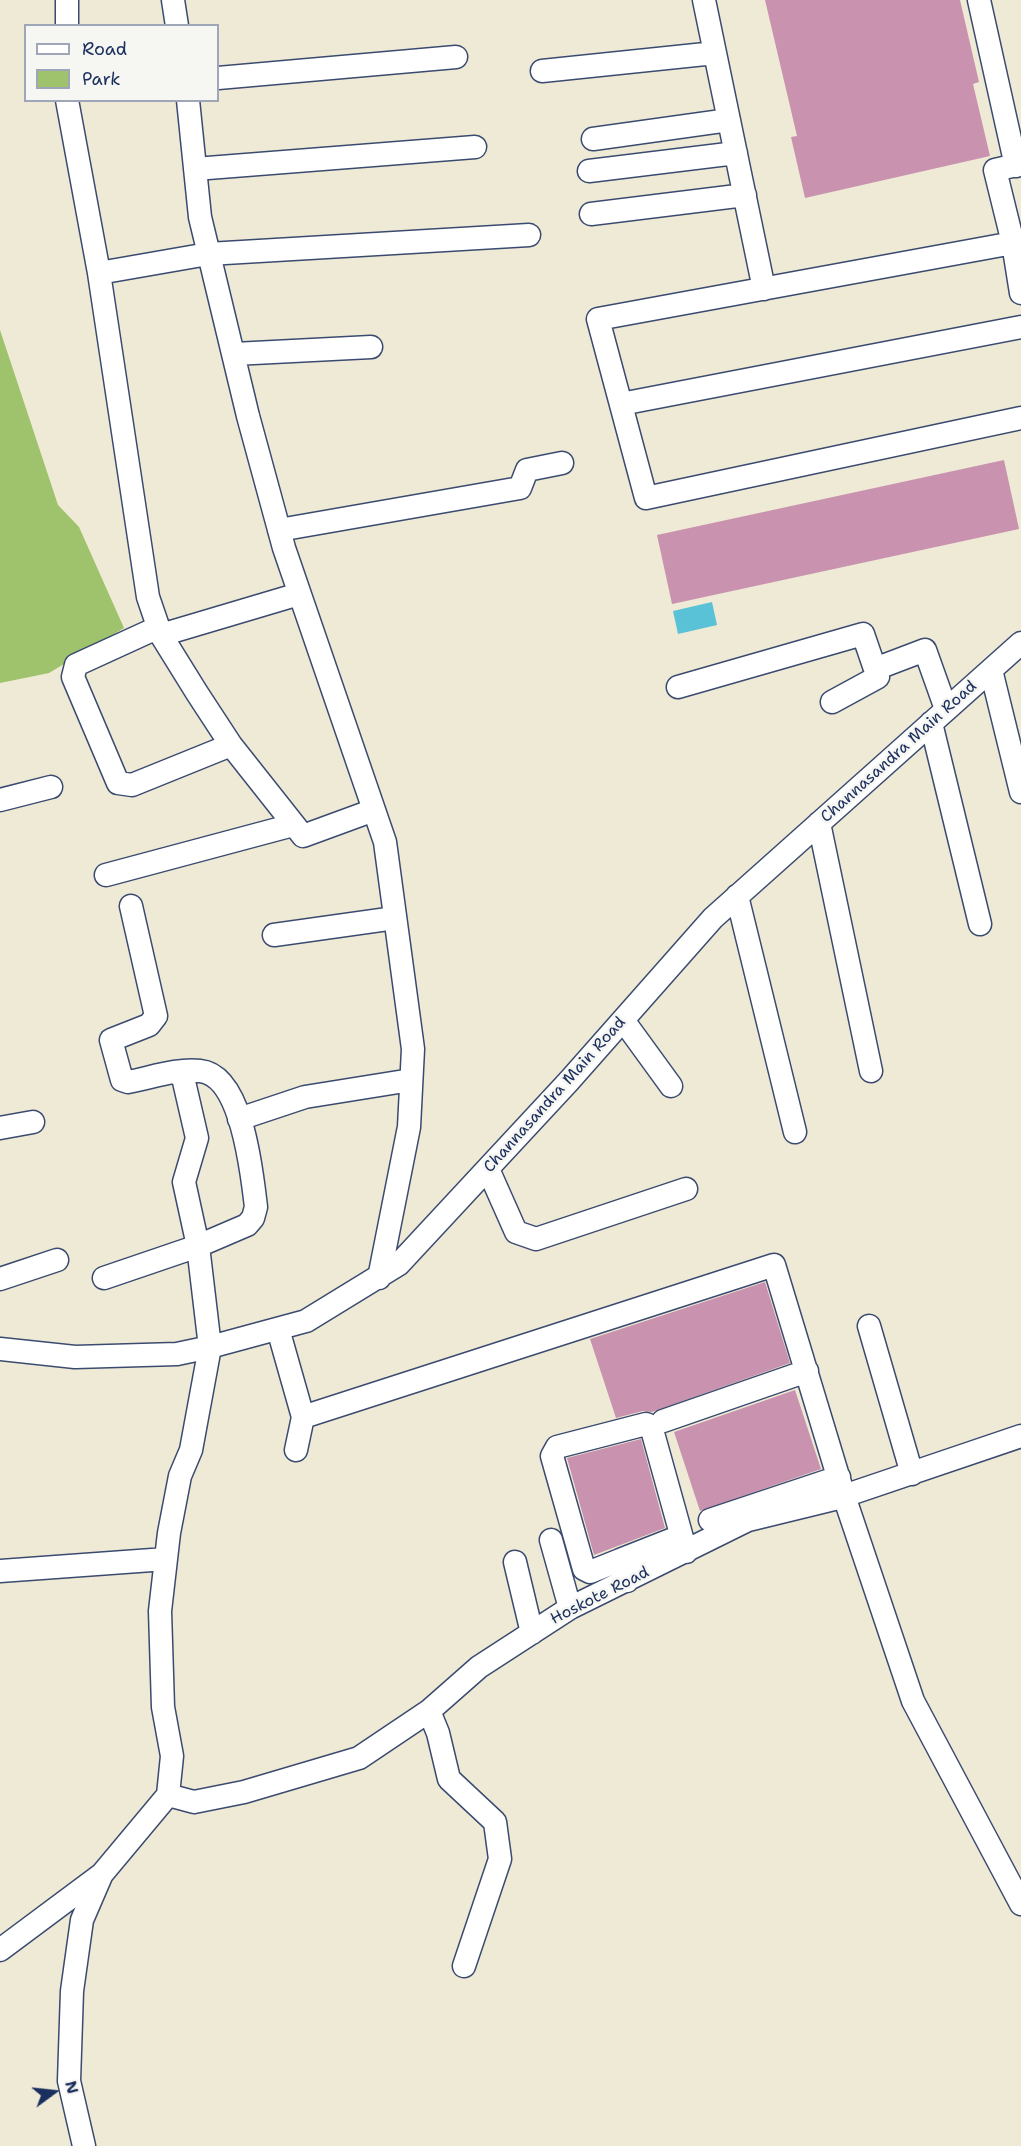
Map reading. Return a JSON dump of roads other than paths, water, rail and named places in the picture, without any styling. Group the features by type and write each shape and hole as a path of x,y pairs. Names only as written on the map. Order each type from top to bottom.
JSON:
{"street":[{"path":"66,24 67,0"},
{"path":"173,0 177,24"},
{"path":"704,0 764,289"},
{"path":"979,0 1019,165 995,170 1013,243 1021,293"},
{"path":"542,71 715,53"},
{"path":"219,78 456,57"},
{"path":"67,102 99,273 148,597 160,631 231,745 303,836 374,810"},
{"path":"188,102 200,218 279,530 299,594 386,842 413,1049 409,1127 379,1278"},
{"path":"593,139 729,120"},
{"path":"195,169 475,147"},
{"path":"589,171 736,153"},
{"path":"591,214 745,195"},
{"path":"99,273 208,254 529,235"},
{"path":"1013,243 598,320 646,498 1021,418"},
{"path":"621,404 1021,327"},
{"path":"234,354 371,347"},
{"path":"279,530 520,488 527,470 562,463"},
{"path":"231,745 132,785 118,783 73,677 76,665 160,631 299,594"},
{"path":"678,687 863,634 878,677 832,702"},
{"name":"Channasandra Main Road","path":"0,1349 75,1357 177,1354 306,1321 379,1278 399,1264 488,1169 713,918 1021,643"},
{"path":"875,669 925,650 980,924"},
{"path":"991,670 1021,792"},
{"path":"0,800 51,787"},
{"path":"819,824 871,1071"},
{"path":"106,875 293,825"},
{"path":"736,896 795,1132"},
{"path":"104,1278 198,1246 247,1225 253,1218 256,1208 245,1132 224,1085 213,1074 200,1071 128,1082 122,1080 111,1040 150,1025 156,1016 131,906"},
{"path":"274,935 395,918"},
{"path":"623,1020 671,1086"},
{"path":"0,1950 102,1874 168,1795 172,1756 163,1707 160,1611 180,1476 191,1450 210,1347 198,1246 184,1178 195,1147 197,1132 182,1073"},
{"path":"239,1119 305,1097 411,1080"},
{"path":"0,1128 33,1122"},
{"path":"488,1169 516,1232 536,1239 686,1189"},
{"path":"0,1279 57,1260"},
{"path":"303,1417 774,1265 841,1486 913,1701 1021,1904"},
{"path":"869,1326 912,1474"},
{"path":"278,1329 303,1417 296,1450"},
{"path":"663,1421 807,1371"},
{"path":"623,1570 590,1572 584,1569 552,1456 557,1447 646,1424 651,1426 684,1544"},
{"name":"Hoskote Road","path":"168,1795 194,1802 244,1792 359,1758 429,1711 478,1667 570,1608 623,1570 684,1544 841,1486 912,1474 1021,1436"},
{"path":"710,1520 841,1486"},
{"path":"551,1540 570,1608"},
{"path":"0,1571 166,1559"},
{"path":"515,1562 532,1633"},
{"path":"429,1711 438,1733 449,1779 495,1822 500,1859 464,1966"},
{"path":"84,2146 69,2081 72,1991 82,1920 102,1874"}],"water":[{"path":"712,602 717,625 678,634 673,611"}]}
